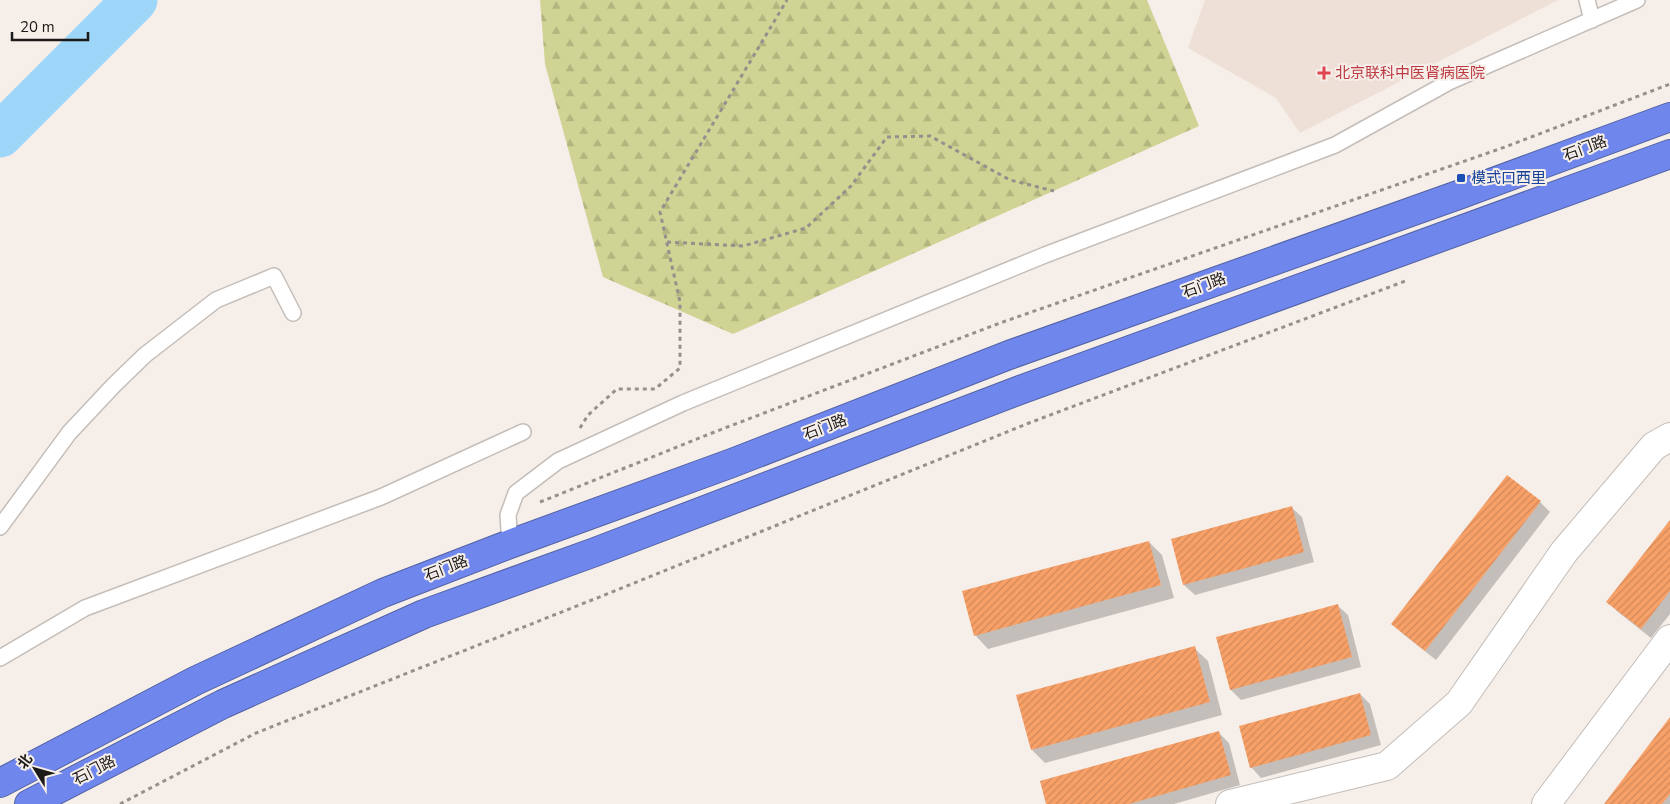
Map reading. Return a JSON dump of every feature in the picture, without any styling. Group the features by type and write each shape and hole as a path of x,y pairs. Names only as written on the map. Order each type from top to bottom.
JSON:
{"highway":[{"name":"石门路","path":"0,784 196,681 383,592 732,463 1009,355 1670,117"},
{"name":"石门路","path":"29,804 223,704 424,614 595,552 1029,387 1670,154"}],"street":[{"path":"1230,804 1387,766 1459,703 1564,552 1654,446 1670,437"},
{"path":"1546,804 1670,639"}],"lane":[{"path":"1587,0 1592,20"},
{"path":"510,544 508,515 516,493 558,461 682,403 1036,259 1335,145 1449,82 1638,0"},
{"path":"0,527 68,433 146,355 216,300 274,276 293,313"},
{"path":"0,658 85,608 382,497 523,432"}],"path":[{"path":"558,461 588,415 617,390 655,389 680,368 680,302 660,212 787,0"},
{"path":"667,242 743,246 806,228 851,186 887,137 930,136 1010,180 1054,190"},
{"path":"120,804 256,733 1029,423 1410,279"}],"shaded area":[{"name":"北京联科中医肾病医院","path":"1205,0 1558,0 1300,133 1276,98 1188,48"}],"green space":[{"path":"540,0 1147,0 1199,126 733,334 603,277 545,64"}],"building":[{"path":"1507,475 1541,501 1425,651 1391,624"},
{"path":"1292,506 1304,552 1183,585 1171,539"},
{"path":"1670,520 1670,591 1641,629 1606,602"},
{"path":"1149,541 1161,585 974,636 962,591"},
{"path":"1338,604 1352,657 1230,690 1216,637"},
{"path":"1195,646 1210,702 1031,750 1016,695"},
{"path":"1360,693 1371,735 1250,768 1239,726"},
{"path":"1670,717 1670,794 1662,804 1604,804"},
{"path":"1219,731 1231,775 1129,804 1046,804 1040,781"}],"waterway":[{"path":"0,135 135,0"}],"place":[{"name":"北京联科中医肾病医院","path":"1324,73"},
{"name":"模式口西里","path":"1461,178"}]}
